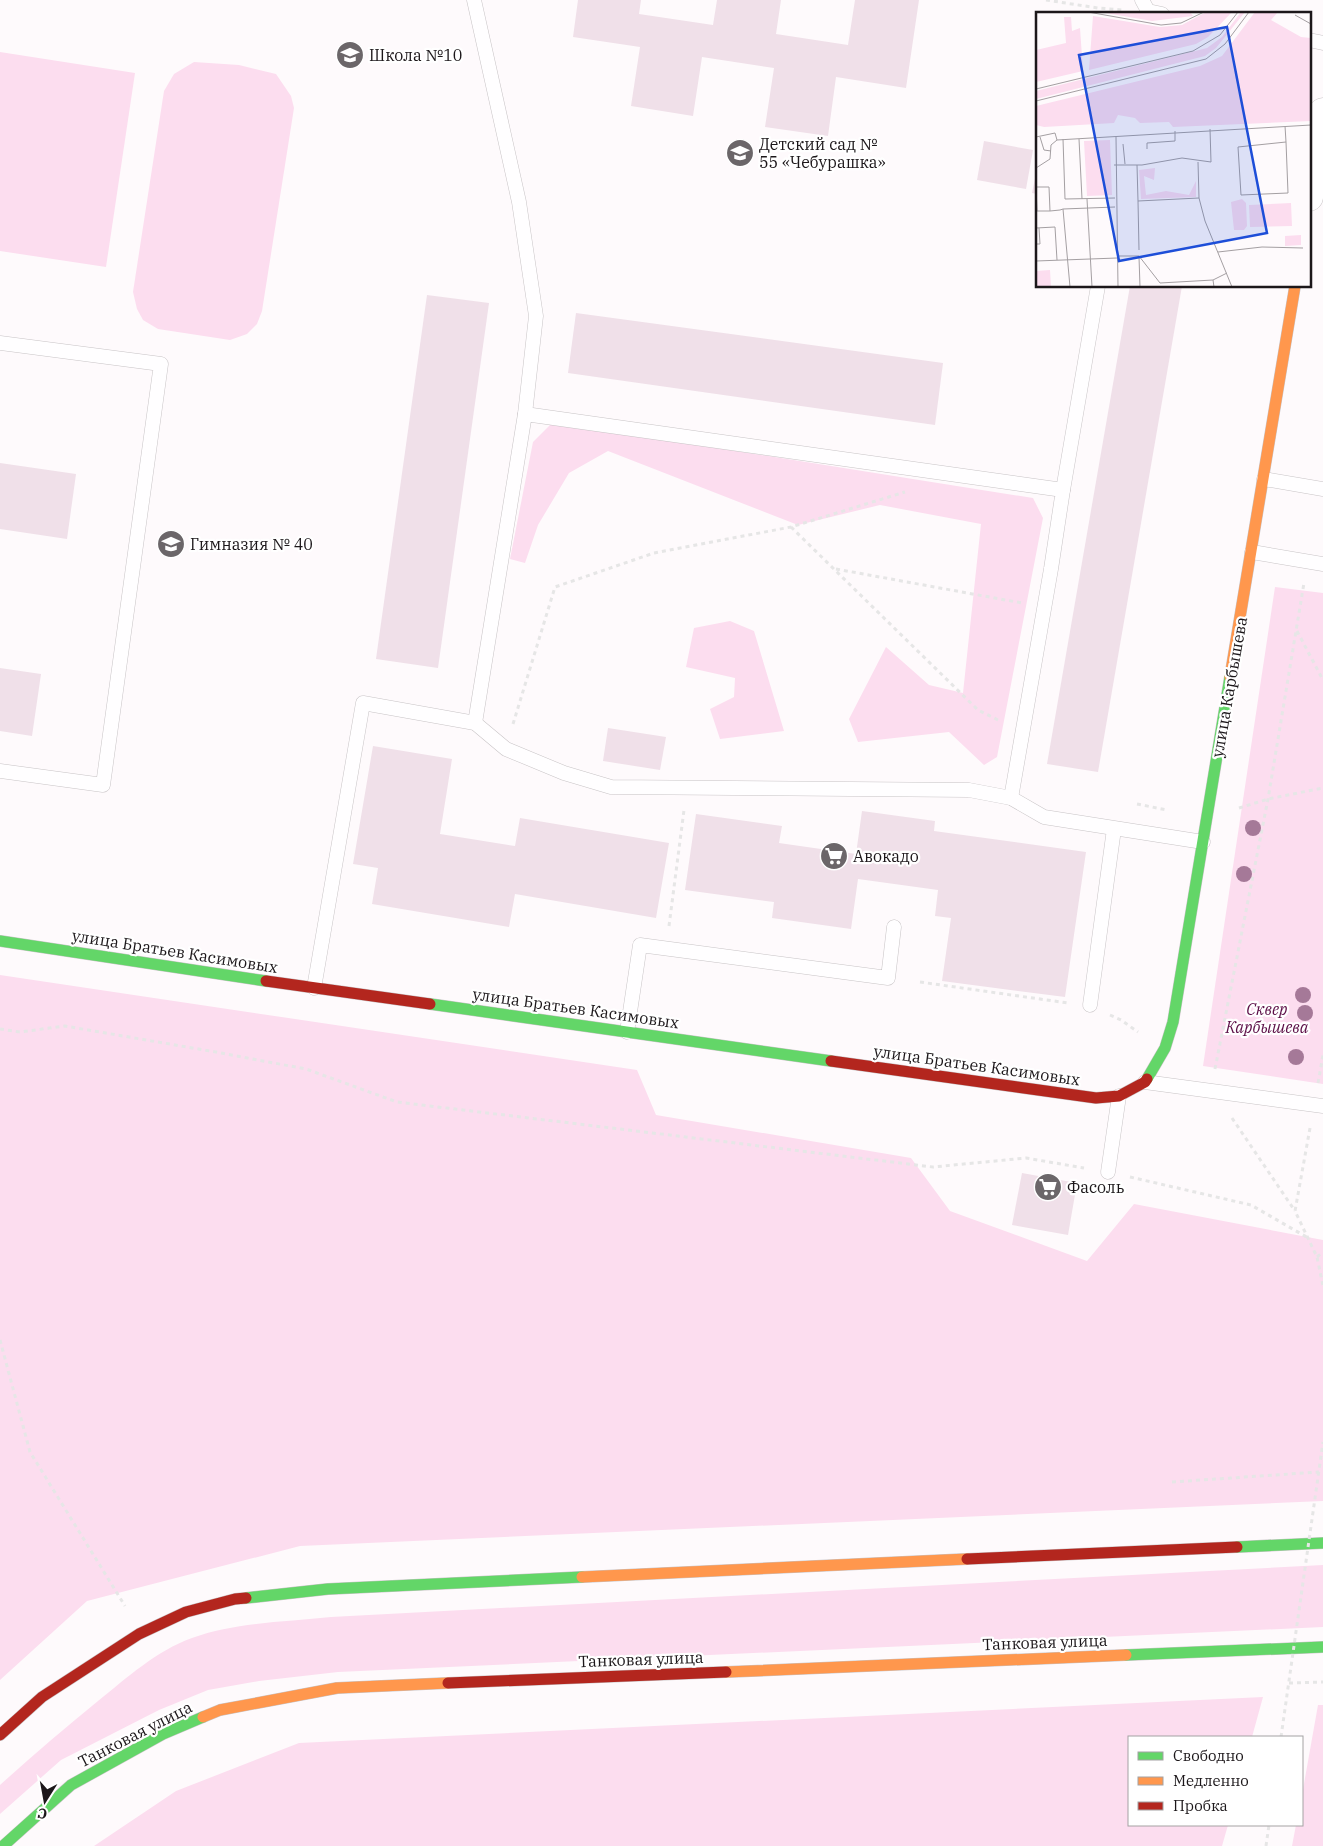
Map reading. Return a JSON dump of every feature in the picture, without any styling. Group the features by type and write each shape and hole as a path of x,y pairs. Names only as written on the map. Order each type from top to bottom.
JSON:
{"main road":[{"name":"улица Карбышева","path":"1145,1082 1165,1048 1173,1022 1295,288"},
{"name":"улица Братьев Касимовых","path":"0,941 314,988 1096,1098 1119,1096 1145,1082"},
{"path":"0,1735 42,1697 139,1634 186,1612 235,1599 328,1589 1323,1543"},
{"name":"Танковая улица","path":"2,1846 70,1785 163,1734 220,1710 338,1688 1323,1647"}],"street":[{"path":"1310,191 1323,112"}],"lane":[{"path":"474,0 519,202 536,316 525,414 474,724"},
{"path":"1147,4 1159,12"},
{"path":"1310,40 1323,43"},
{"path":"1011,798 1098,288"},
{"path":"0,342 160,364 104,785 0,771"},
{"path":"525,414 1063,490"},
{"path":"1264,479 1323,489"},
{"path":"1252,552 1323,564"},
{"path":"314,988 363,703 474,724 506,749 564,773 611,787 969,790 1011,798 1044,817 1203,842"},
{"path":"1090,1006 1114,828"},
{"path":"627,1032 640,945 888,978 894,927"},
{"path":"1145,1082 1319,1106"},
{"path":"1108,1172 1119,1096"}],"path":[{"path":"1046,0 1098,8 1147,4"},
{"path":"506,749 555,587 654,553 791,527 913,490"},
{"path":"791,527 978,710 1023,732"},
{"path":"1307,562 1268,799 1212,1090 1295,1210 1317,1257 1323,1286"},
{"path":"835,569 1044,608"},
{"path":"1296,630 1323,680"},
{"path":"666,948 687,787"},
{"path":"920,982 1090,1006 1121,1020 1138,1032"},
{"path":"0,1029 20,1032 66,1026 220,1053 306,1069 397,1102 933,1167 1026,1158 1108,1172 1250,1205 1310,1239"},
{"path":"1295,1210 1319,1106 1323,1055"},
{"path":"1317,1257 1323,1252"},
{"path":"0,1340 30,1452 128,1610"},
{"path":"1281,1736 1323,1442"},
{"path":"1172,1482 1319,1472"},
{"path":"1289,1683 1323,1682"},
{"path":"1266,1846 1269,1826"}],"green space":[{"path":"0,52 135,73 106,267 0,251"},
{"path":"194,62 239,65 276,74 291,96 294,108 262,311 257,324 247,334 230,340 158,329 143,320 137,309 133,292 164,91 174,74"},
{"path":"553,422 1033,498 1043,518 997,757 984,765 949,732 858,742 849,719 886,647 929,685 963,693 981,524 880,505 798,525 608,451 569,473 538,525 525,563 510,559 533,442"},
{"name":"Сквер Карбышева","path":"1275,587 1323,593 1323,1084 1203,1066"},
{"path":"730,621 754,631 784,731 720,739 710,709 734,697 735,678 686,667 694,628"},
{"path":"0,975 637,1070 656,1115 911,1158 950,1211 1087,1261 1134,1204 1323,1240 1323,1501 300,1546 87,1601 0,1680"},
{"path":"1323,1565 1323,1627 338,1672 259,1681 208,1690 159,1710 61,1760 0,1814 0,1785 98,1701 143,1665 166,1650 192,1638 226,1629 261,1623 331,1617"},
{"path":"1263,1697 1252,1736 1128,1736 1128,1826 1228,1826 1222,1846 94,1846 176,1791 299,1743"},
{"path":"1318,1705 1323,1705 1323,1846 1292,1846 1296,1826 1303,1826 1303,1789"}],"building":[{"path":"578,0 641,0 639,14 713,25 717,0 781,0 776,34 848,45 855,0 919,0 906,88 836,77 828,136 765,127 774,68 702,57 693,116 631,106 640,47 573,37"},
{"path":"984,141 1033,150 1026,189 977,180"},
{"path":"1036,174 1036,194 1032,193"},
{"path":"1130,288 1182,288 1098,772 1047,764"},
{"path":"427,295 489,303 438,668 376,659"},
{"path":"576,313 943,363 935,425 568,373"},
{"path":"0,463 76,474 67,539 0,529"},
{"path":"0,668 41,674 32,736 0,731"},
{"path":"608,728 666,737 660,770 603,761"},
{"path":"373,746 452,759 440,834 515,846 520,818 669,843 656,918 515,894 509,927 372,904 378,868 353,864"},
{"path":"862,811 935,821 934,831 1086,852 1065,997 942,981 951,918 935,916 938,890 858,879 851,929 772,918 774,902 685,890 696,814 782,826 779,843 856,854"},
{"path":"1022,1173 1077,1183 1068,1235 1012,1225"}],"traffic: fast":[{"path":"1147,1079 1165,1048 1173,1022 1230,677"},
{"path":"0,941 266,981"},
{"path":"430,1004 831,1061"},
{"path":"1237,1547 1323,1543"},
{"path":"246,1598 328,1589 582,1577"},
{"path":"1126,1655 1323,1647"},
{"path":"3,1846 71,1785 163,1734 203,1717"}],"traffic: slow":[{"path":"1230,677 1295,288"},
{"path":"582,1577 967,1559"},
{"path":"726,1672 1126,1655"},
{"path":"203,1717 220,1710 337,1688 448,1683"}],"traffic: jam":[{"path":"266,981 430,1004"},
{"path":"831,1061 1096,1098 1119,1096 1145,1082 1147,1079"},
{"path":"967,1559 1237,1547"},
{"path":"0,1735 42,1697 139,1634 186,1612 235,1599 246,1598"},
{"path":"448,1683 726,1672"}],"place":[{"name":"Школа №10","path":"350,55"},
{"name":"Детский сад № 55 «Чебурашка»","path":"740,153"},
{"name":"Гимназия № 40","path":"171,544"},
{"name":"Авокадо","path":"834,856"},
{"name":"Фасоль","path":"1048,1187"}]}
